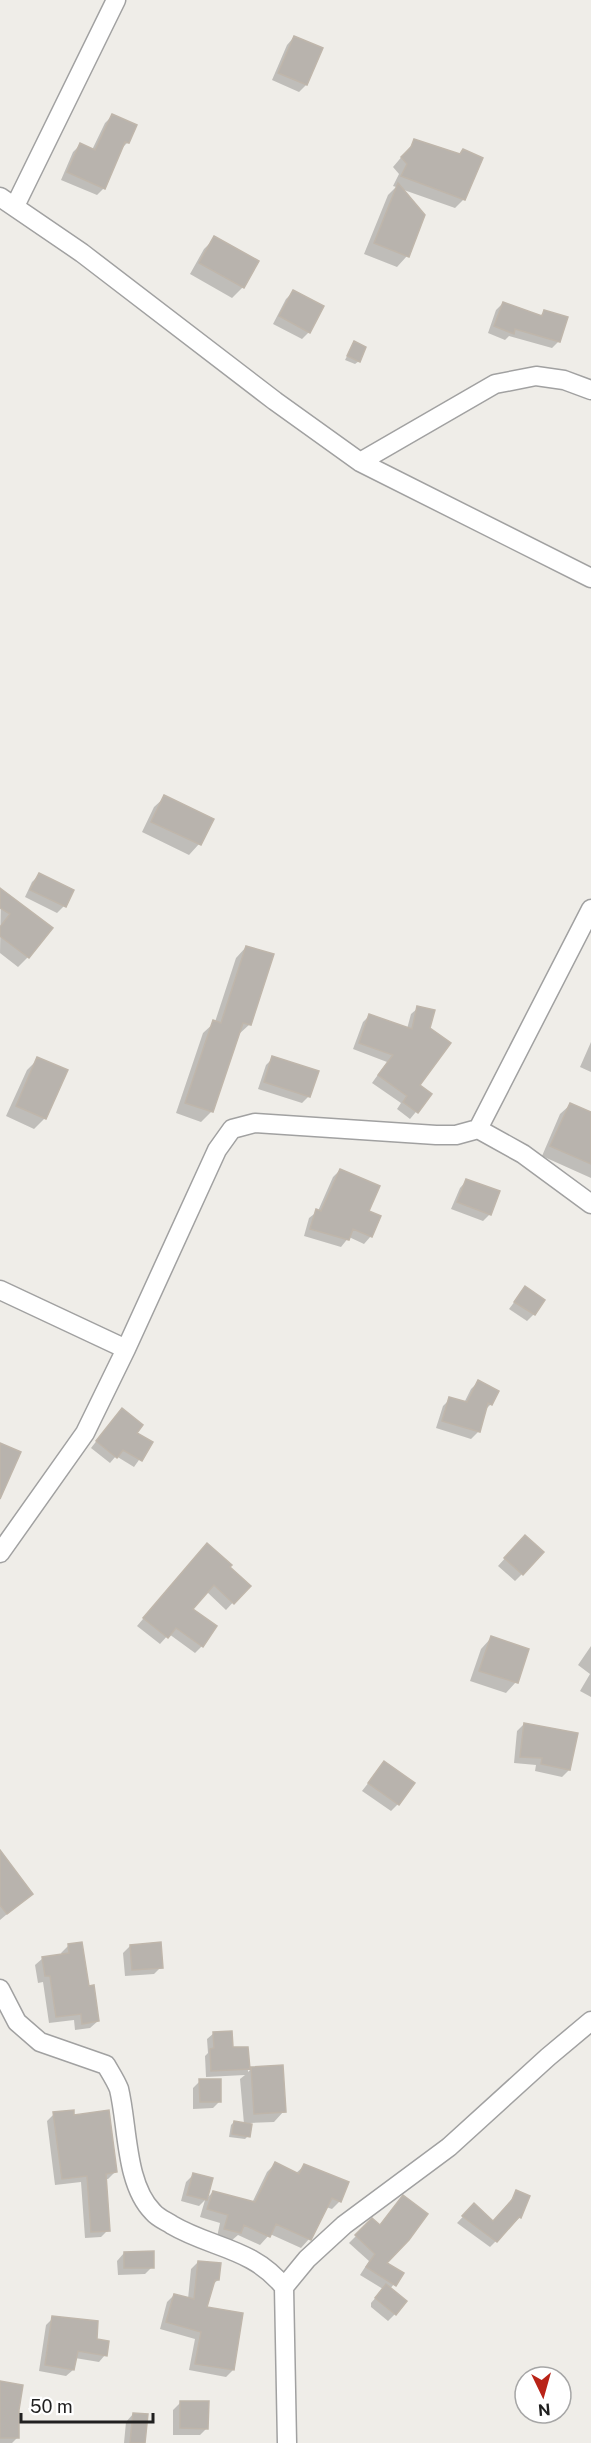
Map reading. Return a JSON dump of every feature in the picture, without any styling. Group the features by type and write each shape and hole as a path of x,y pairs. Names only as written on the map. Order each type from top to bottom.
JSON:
{"street":[{"path":"116,0 7,202 82,253 360,462 591,578"},
{"path":"360,462 495,384 536,376 564,380 591,390"},
{"path":"0,1552 85,1433 217,1150 232,1129 255,1123 456,1136 478,1129 591,909"},
{"path":"478,1129 523,1154 591,1204"},
{"path":"0,1290 126,1349"},
{"path":"0,1989 17,2022 40,2042 106,2065 118,2087 138,2191 153,2213 185,2233 230,2248 255,2260 275,2275 284,2287 287,2443"},
{"path":"284,2287 308,2259 344,2225 449,2147 591,2021"}],"building":[{"path":"294,36 323,48 307,85 278,73"},
{"path":"112,114 137,125 129,143 125,142 105,189 67,172 80,143 95,150"},
{"path":"414,139 460,154 463,149 483,158 465,200 401,176 407,164 401,157 411,147"},
{"path":"398,183 425,215 409,257 374,243"},
{"path":"214,236 259,261 244,288 199,263"},
{"path":"293,290 324,306 310,333 279,316"},
{"path":"503,302 542,316 544,310 568,317 560,342 515,329 514,334 494,326"},
{"path":"354,341 366,347 360,362 347,356"},
{"path":"164,795 214,819 201,845 151,822"},
{"path":"39,873 74,890 66,907 30,890"},
{"path":"0,888 53,928 29,958 0,936 0,927 10,914 0,908"},
{"path":"246,946 274,954 251,1025 243,1023 213,1112 185,1103 213,1020 221,1023"},
{"path":"417,1006 435,1010 430,1028 451,1043 420,1085 432,1094 418,1113 403,1102 407,1096 378,1075 393,1055 359,1043 369,1014 412,1029"},
{"path":"272,1056 319,1071 310,1097 264,1082"},
{"path":"37,1057 68,1070 46,1119 16,1106"},
{"path":"570,1103 591,1112 591,1164 550,1146"},
{"path":"340,1169 380,1186 369,1211 381,1216 372,1237 353,1229 349,1240 310,1229 316,1209 321,1211"},
{"path":"466,1179 500,1191 491,1215 457,1202"},
{"path":"525,1286 545,1300 535,1315 514,1302"},
{"path":"478,1380 499,1391 492,1405 488,1403 480,1432 442,1421 449,1397 467,1402"},
{"path":"122,1408 143,1425 137,1433 153,1442 142,1461 123,1450 117,1458 96,1441"},
{"path":"0,1443 21,1452 0,1499"},
{"path":"525,1535 544,1552 523,1575 504,1558"},
{"path":"207,1543 251,1586 234,1604 214,1585 193,1609 217,1626 203,1647 176,1628 168,1638 143,1618"},
{"path":"491,1636 529,1649 518,1683 479,1671"},
{"path":"524,1723 578,1733 570,1770 541,1764 542,1758 520,1757"},
{"path":"384,1761 415,1783 399,1805 368,1783"},
{"path":"0,1850 33,1894 7,1914 0,1905"},
{"path":"82,1942 89,1986 94,1985 99,2021 82,2024 81,2014 56,2017 50,1976 45,1976 42,1957 69,1953 68,1944"},
{"path":"161,1942 163,1968 132,1970 130,1945"},
{"path":"232,2031 233,2047 248,2047 250,2069 211,2071 210,2049 214,2048 213,2032"},
{"path":"283,2065 286,2112 254,2114 251,2067"},
{"path":"199,2079 221,2079 221,2102 200,2102"},
{"path":"74,2110 74,2115 109,2110 117,2172 106,2174 110,2231 91,2232 87,2176 62,2179 53,2112"},
{"path":"234,2121 252,2124 250,2137 232,2134"},
{"path":"275,2162 299,2174 304,2164 349,2182 341,2202 332,2198 311,2240 276,2224 270,2237 244,2225 241,2233 224,2229 228,2215 207,2209 213,2191 255,2202"},
{"path":"193,2173 213,2178 207,2200 187,2195"},
{"path":"516,2190 530,2196 521,2218 519,2217 497,2242 462,2216 474,2203 493,2221 512,2200"},
{"path":"403,2195 428,2214 409,2240 387,2263 404,2273 396,2286 366,2267 375,2254 355,2235 372,2218 380,2225"},
{"path":"154,2251 154,2268 124,2268 124,2252"},
{"path":"198,2261 221,2263 219,2280 215,2280 207,2307 243,2313 234,2370 195,2364 201,2332 166,2322 174,2294 194,2299"},
{"path":"386,2284 407,2301 396,2315 375,2298"},
{"path":"52,2316 98,2321 97,2339 109,2341 107,2356 78,2351 74,2370 45,2365"},
{"path":"0,2381 23,2385 19,2410 19,2438 0,2438"},
{"path":"180,2401 209,2401 208,2429 180,2428"},
{"path":"133,2413 148,2414 145,2443 130,2443"}]}
